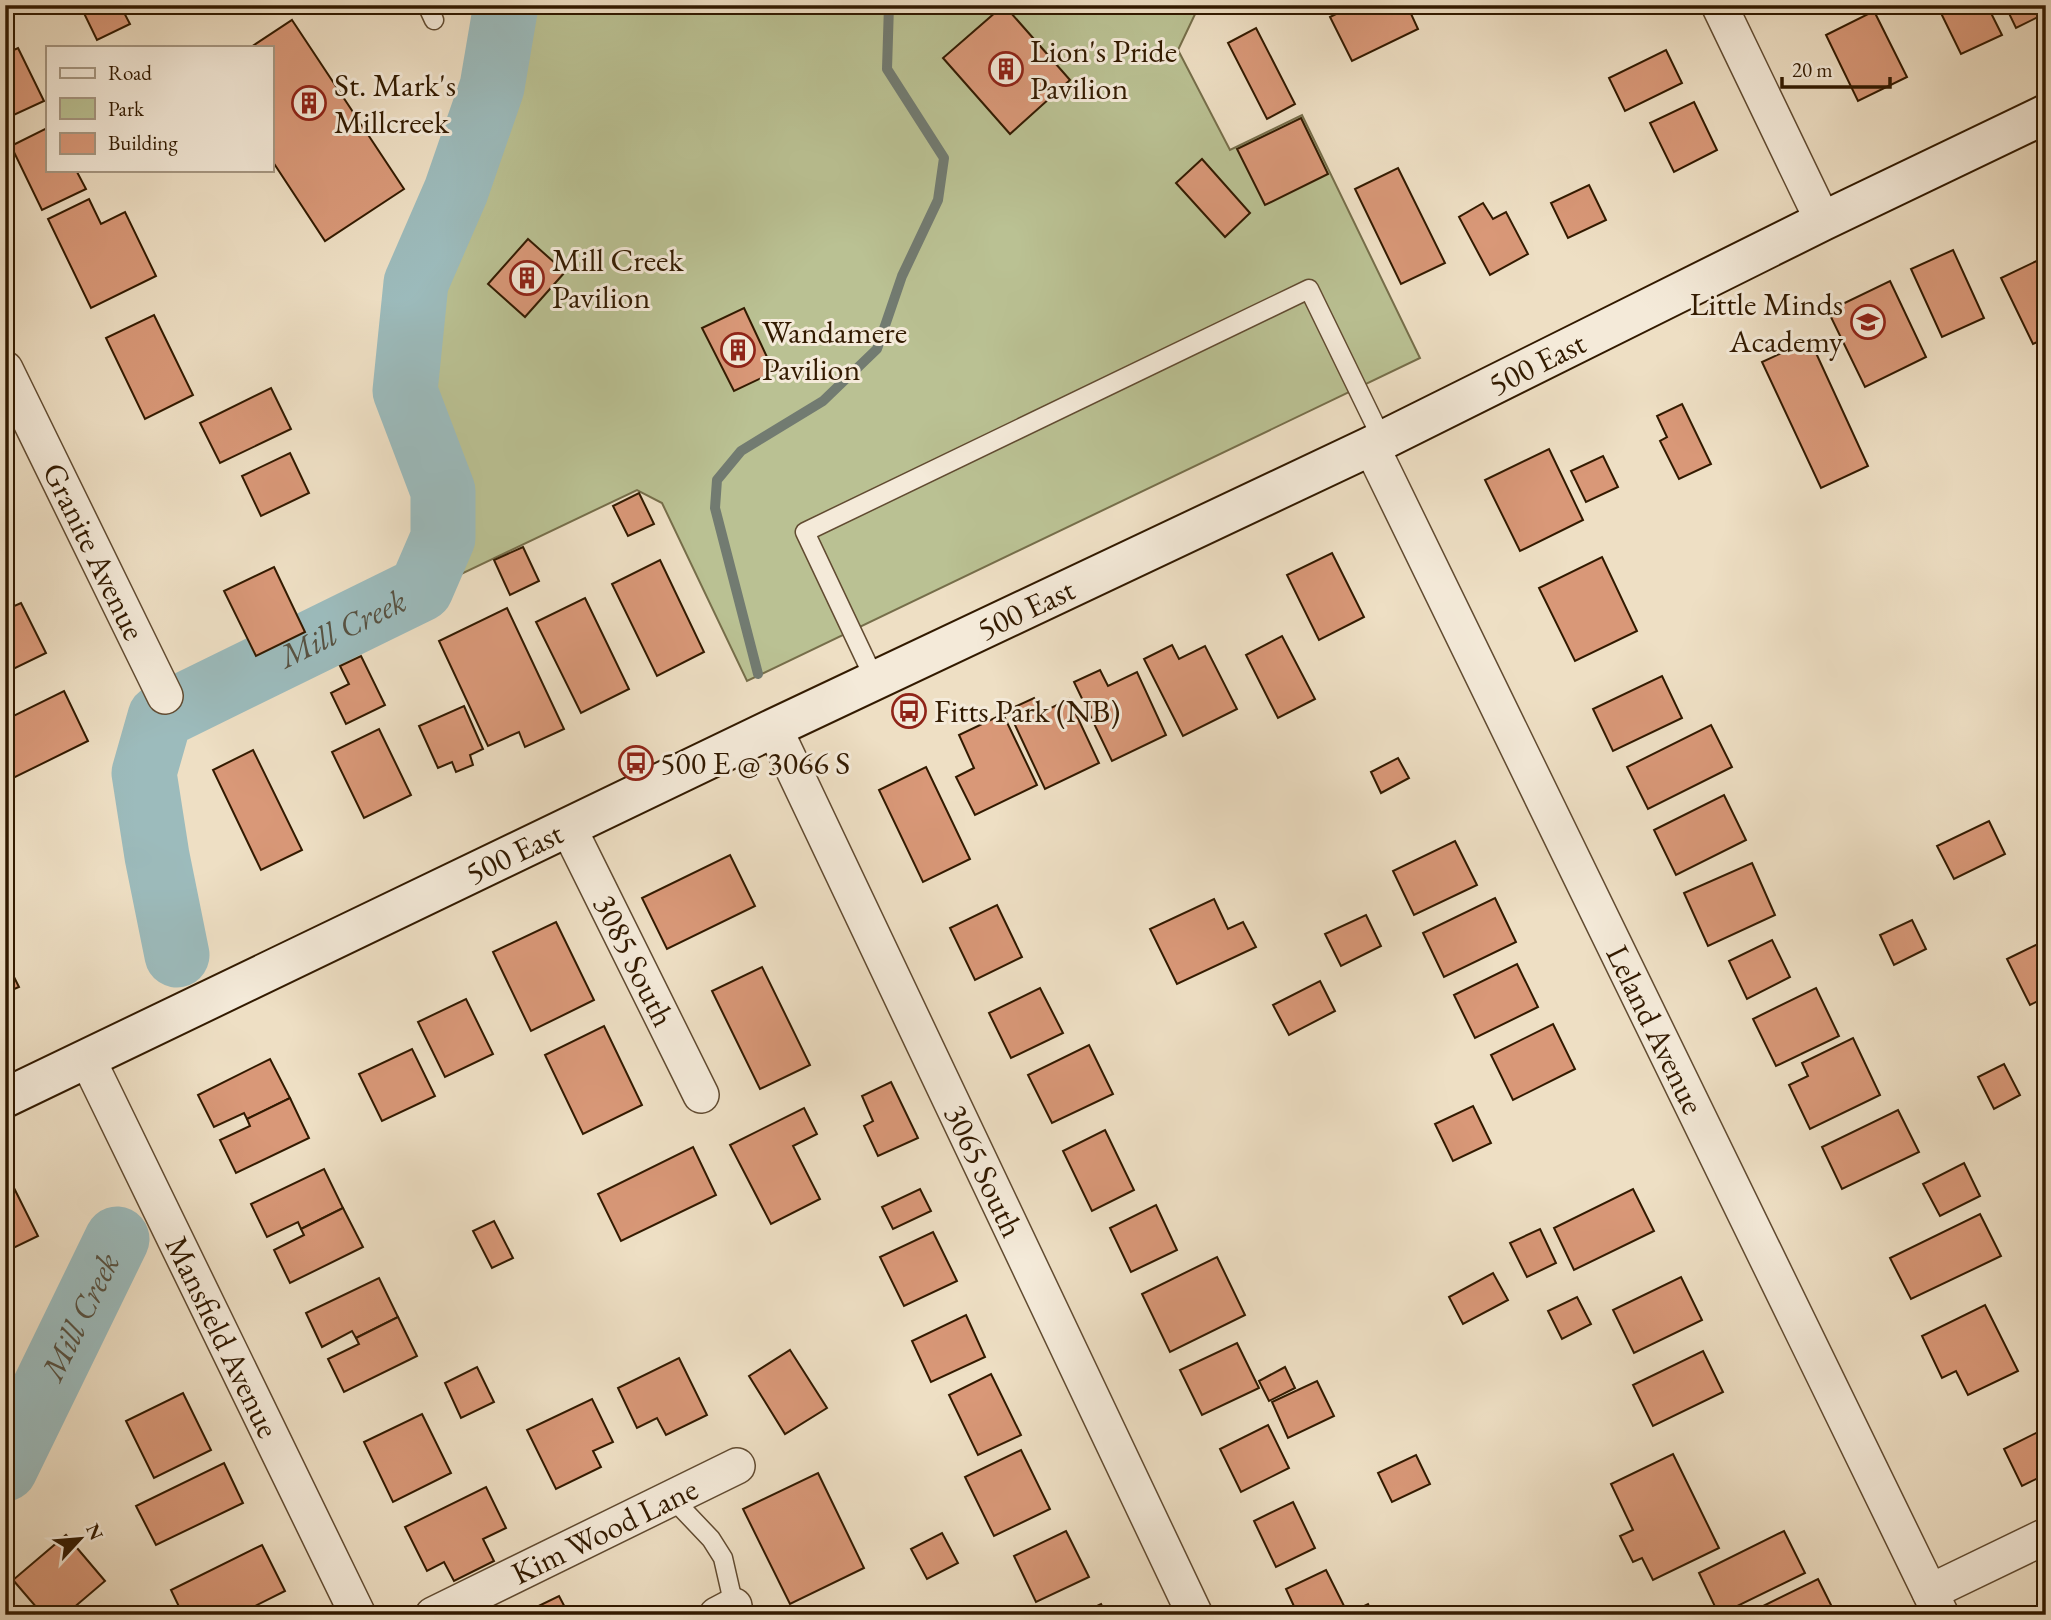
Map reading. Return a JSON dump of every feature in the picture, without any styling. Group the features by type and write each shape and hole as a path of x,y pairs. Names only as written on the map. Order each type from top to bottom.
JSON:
{"street":[{"path":"1719,5 1824,221"},
{"name":"500 East","path":"5,1098 1376,442 2046,114"},
{"name":"Granite Avenue","path":"5,369 165,696"},
{"name":"Leland Avenue","path":"1376,442 1935,1604"},
{"name":"3065 South","path":"774,728 1195,1615"},
{"name":"3085 South","path":"568,827 701,1095"},
{"name":"Mansfield Avenue","path":"88,1058 358,1615"},
{"name":"Kim Wood Lane","path":"433,1615 737,1466"},
{"path":"1935,1604 2046,1536"}],"lane":[{"path":"874,680 805,532 1310,289 1376,442"},
{"path":"672,1498 710,1539 723,1558 725,1610"}],"green space":[{"path":"480,5 1197,5 1178,50 1230,150 1302,115 1420,358 747,681 662,503 637,490 432,588 440,560 428,492 393,389 402,274 473,57"}],"building":[{"path":"80,5 120,5 130,24 97,40"},
{"name":"Lion's Pride Pavilion","path":"1004,5 1070,80 1010,134 943,58"},
{"path":"1354,5 1407,5 1418,29 1352,61 1330,17"},
{"path":"1937,5 1987,5 2002,35 1961,54"},
{"path":"2005,5 2046,5 2046,13 2016,28"},
{"path":"1874,11 1907,77 1858,101 1826,35"},
{"name":"St. Mark's Millcreek","path":"292,20 404,189 325,241 273,162 273,46 253,46"},
{"path":"1256,28 1295,104 1267,119 1228,43"},
{"path":"18,48 44,101 5,119 5,54"},
{"path":"1666,50 1682,83 1625,111 1609,78"},
{"path":"1694,102 1717,150 1674,172 1650,123"},
{"path":"1301,118 1328,174 1265,205 1237,149"},
{"path":"46,128 46,172 77,172 86,189 42,210 11,146"},
{"path":"1202,159 1250,213 1225,237 1176,183"},
{"path":"1398,168 1445,263 1401,284 1355,189"},
{"path":"1589,185 1606,220 1568,238 1551,203"},
{"path":"89,199 101,224 125,212 156,276 91,308 48,219"},
{"path":"1483,203 1493,219 1506,212 1528,254 1490,275 1459,217"},
{"name":"Mill Creek Pavilion","path":"528,239 565,272 525,317 488,284"},
{"path":"1953,250 1984,318 1942,337 1911,269"},
{"path":"2045,257 2046,338 2033,344 2001,278"},
{"path":"1890,281 1926,357 1865,387 1828,311"},
{"name":"Wandamere Pavilion","path":"744,308 774,372 734,391 702,328"},
{"path":"154,315 193,395 145,419 106,338"},
{"path":"1810,340 1868,466 1821,488 1762,362"},
{"path":"271,388 291,429 220,463 200,423"},
{"path":"1682,404 1711,464 1679,479 1660,441 1667,437 1657,416"},
{"path":"1549,449 1583,520 1520,551 1485,480"},
{"path":"290,453 309,493 261,516 242,476"},
{"path":"1603,456 1618,487 1586,502 1571,471"},
{"path":"639,493 654,524 628,536 613,506"},
{"path":"523,547 539,581 510,595 494,560"},
{"path":"1332,553 1364,617 1319,640 1287,575"},
{"path":"1602,557 1637,631 1575,661 1539,588"},
{"path":"660,560 704,652 657,676 612,584"},
{"path":"274,567 305,632 256,656 224,591"},
{"path":"585,598 629,689 581,713 536,622"},
{"path":"21,603 46,653 5,673 5,610"},
{"path":"507,608 564,729 525,747 519,732 488,746 439,641"},
{"path":"1282,636 1315,699 1278,718 1246,655"},
{"path":"1172,645 1179,659 1205,646 1237,709 1183,736 1144,659"},
{"path":"361,656 385,705 346,724 331,693 349,684 340,666"},
{"path":"1100,670 1108,686 1137,672 1166,735 1112,761 1074,682"},
{"path":"1662,676 1682,718 1613,751 1593,709"},
{"path":"64,691 88,741 5,782 5,720"},
{"path":"1034,698 1041,713 1069,699 1099,763 1045,789 1008,710"},
{"path":"464,706 483,749 470,755 473,765 456,772 452,762 438,768 419,726"},
{"path":"1003,714 1037,785 975,815 956,777 974,768 959,735"},
{"path":"1711,725 1732,767 1648,809 1627,767"},
{"path":"379,729 411,795 364,818 332,752"},
{"path":"253,750 302,850 261,870 213,770"},
{"path":"1398,758 1409,778 1381,793 1371,772"},
{"path":"926,767 970,859 923,882 879,790"},
{"path":"1724,795 1746,840 1676,875 1654,830"},
{"path":"1989,821 2005,854 1954,879 1937,846"},
{"path":"1455,841 1477,885 1414,915 1393,871"},
{"path":"730,855 755,906 667,949 642,898"},
{"path":"1752,863 1775,915 1708,946 1684,893"},
{"path":"1495,898 1516,942 1444,977 1423,933"},
{"path":"1214,899 1228,929 1243,922 1256,947 1177,984 1150,929"},
{"path":"997,905 1022,957 975,980 950,928"},
{"path":"1366,915 1381,946 1341,966 1325,934"},
{"path":"1912,920 1926,949 1894,965 1880,935"},
{"path":"556,922 594,1000 531,1031 493,952"},
{"path":"1772,940 1790,977 1747,999 1729,961"},
{"path":"2046,940 2046,997 2030,1005 2007,959"},
{"path":"5,959 19,987 5,993"},
{"path":"1517,964 1538,1007 1475,1038 1454,995"},
{"path":"762,967 810,1065 760,1089 712,991"},
{"path":"1320,981 1335,1011 1289,1035 1273,1005"},
{"path":"1040,988 1063,1033 1011,1058 989,1013"},
{"path":"1816,988 1839,1036 1776,1066 1753,1019"},
{"path":"466,999 493,1054 445,1077 418,1022"},
{"path":"1553,1024 1575,1069 1513,1100 1491,1055"},
{"path":"604,1026 642,1105 583,1134 545,1055"},
{"path":"1853,1038 1880,1095 1810,1129 1789,1085 1808,1076 1802,1063"},
{"path":"1089,1045 1113,1094 1052,1123 1028,1075"},
{"path":"412,1049 435,1096 382,1121 359,1074"},
{"path":"270,1059 290,1098 247,1119 244,1113 214,1127 198,1095"},
{"path":"2004,1064 2020,1095 1994,1109 1978,1077"},
{"path":"891,1082 918,1138 878,1156 864,1126 873,1121 862,1096"},
{"path":"290,1098 309,1138 236,1173 220,1140 250,1126 247,1119"},
{"path":"1473,1106 1491,1143 1453,1161 1435,1124"},
{"path":"804,1108 817,1134 793,1146 820,1199 771,1224 730,1145"},
{"path":"1898,1110 1919,1152 1842,1189 1822,1147"},
{"path":"1105,1130 1134,1190 1092,1211 1063,1151"},
{"path":"693,1147 716,1195 621,1241 598,1194"},
{"path":"1964,1163 1980,1196 1940,1216 1923,1184"},
{"path":"324,1169 343,1208 301,1229 298,1222 267,1237 251,1204"},
{"path":"13,1186 38,1236 5,1252 5,1191"},
{"path":"920,1189 931,1211 893,1229 882,1207"},
{"path":"1633,1189 1654,1231 1574,1270 1554,1228"},
{"path":"1156,1205 1177,1250 1131,1272 1110,1228"},
{"path":"343,1208 363,1247 290,1283 274,1250 304,1235 301,1229"},
{"path":"1980,1214 2001,1256 1911,1299 1890,1258"},
{"path":"494,1221 513,1258 492,1268 473,1231"},
{"path":"1540,1229 1556,1263 1527,1277 1510,1243"},
{"path":"933,1232 957,1281 904,1306 880,1257"},
{"path":"1217,1257 1245,1315 1170,1352 1142,1294"},
{"path":"1493,1273 1508,1300 1463,1324 1449,1297"},
{"path":"1681,1277 1702,1320 1634,1353 1613,1310"},
{"path":"379,1278 398,1317 356,1338 352,1331 322,1347 306,1313"},
{"path":"1577,1297 1591,1324 1562,1339 1548,1311"},
{"path":"1985,1305 2018,1371 1968,1395 1956,1371 1942,1378 1922,1336"},
{"path":"966,1315 985,1357 931,1382 912,1341"},
{"path":"398,1317 417,1356 344,1392 328,1359 359,1344 356,1338"},
{"path":"1237,1343 1259,1388 1202,1415 1180,1370"},
{"path":"790,1350 827,1408 785,1434 749,1376"},
{"path":"1703,1351 1723,1392 1653,1426 1633,1385"},
{"path":"679,1358 707,1415 666,1435 657,1418 637,1428 618,1388"},
{"path":"477,1367 494,1402 461,1418 445,1383"},
{"path":"1285,1367 1295,1388 1269,1401 1259,1381"},
{"path":"991,1374 1021,1435 978,1455 949,1395"},
{"path":"1317,1381 1334,1416 1288,1438 1272,1402"},
{"path":"183,1393 211,1450 154,1478 126,1421"},
{"path":"592,1399 613,1442 593,1451 601,1467 556,1489 527,1430"},
{"path":"422,1414 451,1473 393,1502 364,1442"},
{"path":"1268,1425 1289,1468 1241,1492 1220,1449"},
{"path":"2046,1428 2046,1479 2044,1475 2022,1486 2004,1449"},
{"path":"1021,1450 1050,1509 994,1536 965,1477"},
{"path":"1673,1454 1719,1548 1653,1580 1642,1558 1633,1562 1620,1536 1633,1530 1611,1484"},
{"path":"1416,1455 1430,1484 1392,1502 1378,1473"},
{"path":"224,1463 243,1503 156,1545 136,1506"},
{"path":"818,1473 864,1568 790,1604 743,1509"},
{"path":"486,1487 506,1528 483,1539 494,1561 454,1581 444,1562 427,1571 405,1527"},
{"path":"1293,1502 1315,1548 1276,1567 1254,1521"},
{"path":"1066,1531 1089,1577 1036,1602 1014,1556"},
{"path":"1784,1531 1805,1573 1719,1615 1699,1573"},
{"path":"942,1533 958,1563 927,1579 911,1549"},
{"path":"66,1535 105,1581 65,1615 43,1615 13,1580"},
{"path":"262,1545 285,1591 237,1615 183,1615 171,1590"},
{"path":"1326,1570 1348,1614 1368,1604 1373,1615 1298,1615 1286,1589"},
{"path":"1818,1579 1836,1615 1757,1615 1755,1610"},
{"path":"559,1596 569,1615 520,1615"},
{"path":"1101,1604 1106,1615 1078,1615"}],"waterway":[{"name":"Mill Creek","path":"177,955 144,773 160,717 421,589 443,538 443,491 405,391 416,283 456,191 492,87 506,5"},
{"path":"758,674 715,508 717,480 741,451 823,401 877,349 902,276 938,200 944,158 887,69 889,5"},
{"name":"Mill Creek","path":"5,1469 117,1239"}],"place":[{"name":"Lion's Pride Pavilion","path":"1006,69"},
{"name":"St. Mark's Millcreek","path":"309,103"},
{"name":"Mill Creek Pavilion","path":"527,278"},
{"name":"Little Minds Academy","path":"1868,322"},
{"name":"Wandamere Pavilion","path":"738,350"},
{"name":"Fitts Park (NB)","path":"909,711"},
{"name":"500 E @ 3066 S","path":"636,763"}]}
